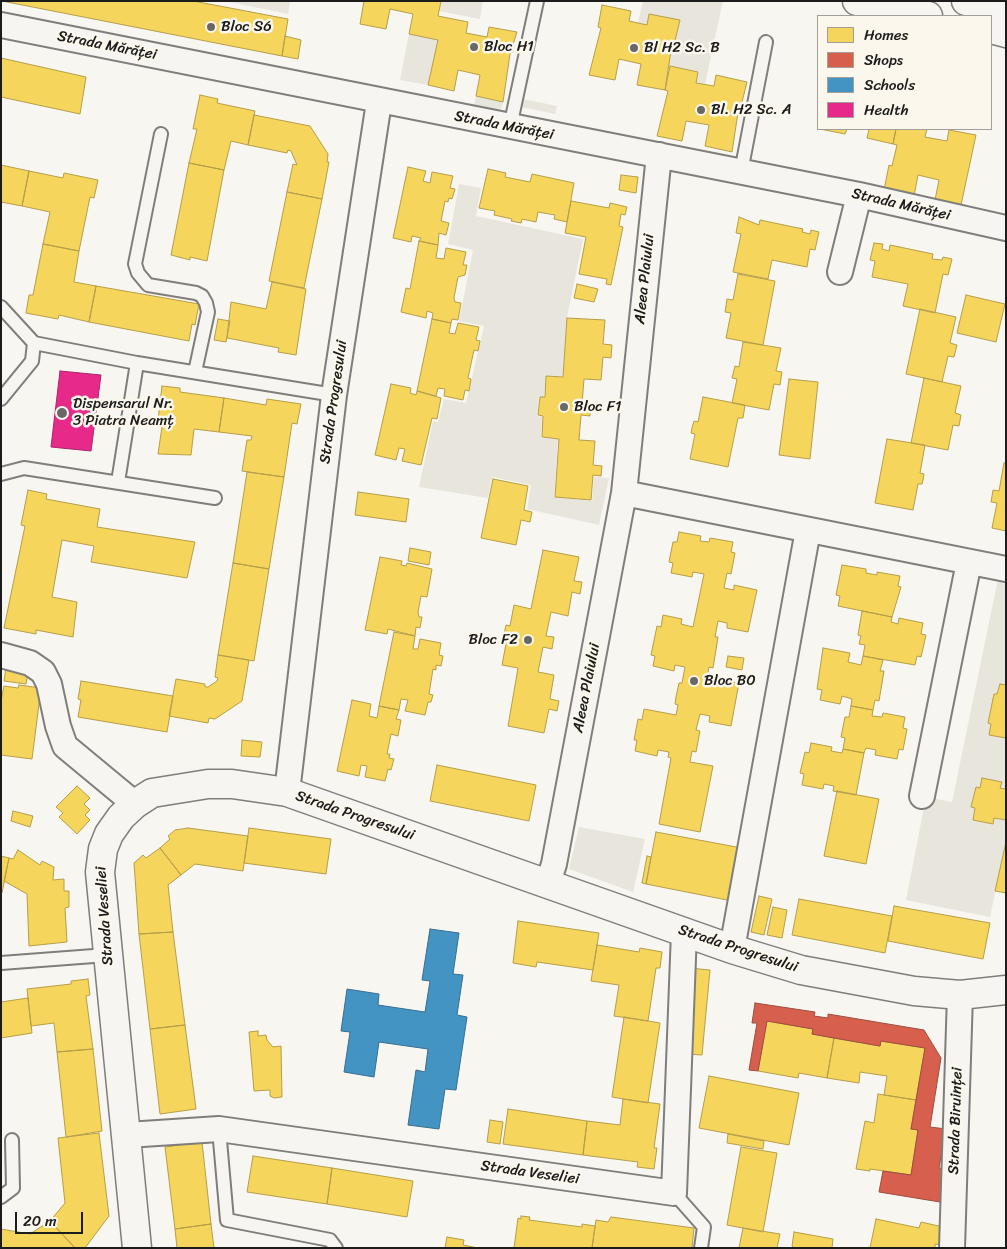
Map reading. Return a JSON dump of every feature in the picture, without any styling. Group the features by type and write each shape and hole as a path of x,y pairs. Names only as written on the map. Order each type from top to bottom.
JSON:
{"street":[{"path":"857,1 923,15"},
{"path":"966,1 1006,9"},
{"name":"Strada Mărăței","path":"1,25 379,102 859,195 1006,228"},
{"path":"992,30 1006,33"},
{"name":"Strada Progresului","path":"379,102 334,395 287,792 732,949 801,970 914,991 960,995 1006,990"},
{"name":"Aleea Plaiului","path":"548,883 554,864 624,493 659,155"},
{"path":"840,272 859,195"},
{"path":"624,493 1006,569"},
{"path":"732,949 808,530"},
{"path":"922,796 969,562"},
{"path":"1,655 30,663 44,672 49,684 58,726 65,746 135,804"},
{"name":"Strada Veseliei","path":"137,1248 107,955 100,872 103,850 109,834 121,817 135,804 152,793 208,784 232,784 287,792"},
{"path":"674,1193 684,932"},
{"name":"Strada Biruinței","path":"952,1248 960,995"},
{"name":"Strada Veseliei","path":"127,1136 219,1129 674,1193"}],"lane":[{"path":"510,127 537,1"},
{"path":"741,172 766,42"},
{"path":"161,134 135,264 138,273 148,285 196,293 202,296 206,303 208,312 195,372"},
{"path":"1,308 34,343 137,363 334,395"},
{"path":"1,399 32,361 34,343"},
{"path":"118,482 137,363"},
{"path":"1,474 24,468 216,498"},
{"path":"1,964 107,955"},
{"path":"219,1129 227,1220 330,1240 336,1248"},
{"path":"1,1197 13,1188 12,1140"},
{"path":"674,1193 704,1227 701,1248"}],"shaded area":[{"path":"225,1 285,1 290,2 288,14"},
{"path":"441,1 483,1 480,19 439,11"},
{"path":"643,1 723,1 705,84 696,83 698,72 668,65 679,20 647,25 638,23"},
{"path":"409,34 438,40 428,85 400,80"},
{"path":"476,96 503,102 502,107 496,114 473,109"},
{"path":"523,99 557,106 555,114 521,107"},
{"path":"459,184 481,188 476,216 583,239 567,317 563,376 546,376 544,397 539,397 537,416 542,417 541,438 558,439 554,497 592,501 594,477 609,478 599,525 527,509 531,485 492,477 488,498 419,487 433,421 438,422 444,399 466,403 484,326 459,321 473,250 448,244"},
{"path":"998,579 1006,580 1006,685 1000,684 988,723 991,724 990,735 1006,738 1006,789 1000,788 1001,782 982,778 980,788 976,788 971,807 975,808 973,820 993,824 994,818 1006,820 1006,842 990,917 906,900 926,797 952,802"},
{"path":"579,827 645,839 633,892 569,869"}],"building: Homes":[{"name":"Bloc S6","path":"2,1 193,1 288,19 282,56"},
{"name":"Bloc H1","path":"364,1 441,1 438,16 468,22 466,33 487,37 489,27 517,32 510,54 503,102 476,96 480,75 458,70 454,91 428,85 438,40 409,34 413,14 390,9 386,29 360,24"},
{"name":"Bl H2 Sc. B","path":"602,5 631,11 629,21 647,25 649,14 680,20 674,45 672,44 665,90 637,85 641,64 619,59 615,80 589,75 601,28 598,27"},
{"path":"285,36 301,40 298,59 282,56"},
{"path":"1,58 86,77 80,114 1,97"},
{"name":"Bl. H2 Sc. A","path":"670,66 698,72 696,83 714,86 716,75 747,82 741,106 739,106 732,152 705,146 709,125 686,121 682,141 657,136 668,91 665,90"},
{"path":"200,95 218,99 217,103 255,111 248,145 231,141 224,170 189,163 197,129 193,129"},
{"path":"254,115 310,126 328,154 327,162 329,162 322,199 287,192 293,164 297,165 291,151 288,150 287,153 248,145"},
{"path":"825,130 847,130 845,134"},
{"path":"869,130 896,130 893,144 867,138"},
{"path":"896,130 927,130 925,137 947,141 949,130 976,135 961,205 935,200 939,180 918,175 914,196 884,190 889,165 892,166 897,145 893,144"},
{"path":"189,163 224,170 207,261 190,257 190,260 171,255"},
{"path":"1,165 29,171 22,206 1,202"},
{"path":"408,167 426,171 423,181 430,183 432,172 453,176 450,188 455,189 452,199 449,198 448,202 445,201 441,221 449,223 446,235 439,233 438,245 419,241 421,238 412,236 411,242 393,238"},
{"path":"488,169 506,173 505,177 530,182 532,174 574,183 567,222 554,219 555,215 538,212 536,222 522,219 521,223 494,215 495,211 479,208"},
{"path":"29,171 63,178 64,173 98,180 94,198 90,197 79,251 43,244 50,212 22,206"},
{"path":"621,175 638,177 636,193 619,190"},
{"path":"287,192 322,199 304,288 269,281"},
{"path":"571,201 609,208 610,203 627,207 625,215 621,214 619,226 623,227 611,285 606,284 607,279 579,274 586,237 565,233"},
{"path":"739,217 759,225 760,220 803,229 802,232 810,234 811,230 819,232 815,250 810,249 807,267 772,260 768,279 733,272 741,234 736,233"},
{"path":"419,241 438,245 436,258 444,259 446,248 466,252 463,265 467,265 465,275 458,277 454,298 455,302 461,303 458,320 452,319 451,323 432,319 433,313 427,311 426,318 401,312 406,288 410,289"},
{"path":"874,243 883,244 882,249 889,251 890,245 933,254 932,259 942,260 943,257 952,259 948,275 943,274 935,313 903,306 908,284 872,277 875,261 870,260"},
{"path":"43,244 79,251 74,282 96,286 89,322 59,315 58,319 26,313 29,295 33,295"},
{"path":"738,274 775,281 763,345 726,338 731,313 725,312 727,299 733,300"},
{"path":"272,282 306,289 296,355 278,352 279,348 227,338 231,302 266,309"},
{"path":"577,284 598,289 594,302 574,298"},
{"path":"96,286 199,304 195,325 192,324 189,341 89,322"},
{"path":"966,295 1005,304 996,342 957,333"},
{"path":"920,309 956,317 950,343 957,345 954,357 948,356 942,382 906,374"},
{"name":"Bloc F1","path":"567,318 605,320 603,344 612,345 611,358 603,357 601,380 584,379 582,404 591,404 590,416 581,415 579,440 595,441 593,465 602,466 601,476 593,475 591,500 555,497 559,439 542,437 543,416 538,415 540,397 545,397 546,376 563,377"},
{"path":"218,319 230,321 226,342 214,340"},
{"path":"432,319 451,323 449,333 455,334 458,323 479,327 476,340 480,341 478,351 474,350 468,378 471,379 469,391 465,390 463,400 444,396 445,389 438,388 436,396 417,391"},
{"path":"743,342 781,348 776,371 782,372 780,385 774,384 769,410 732,403 737,379 732,378 735,366 739,367"},
{"path":"924,378 961,386 955,413 961,415 959,426 953,425 948,450 911,443"},
{"path":"789,379 818,382 810,459 779,455"},
{"path":"391,384 411,388 410,393 416,395 417,391 441,398 437,419 432,418 421,465 402,461 405,449 399,448 396,460 375,455"},
{"path":"162,386 180,388 180,392 224,398 219,432 194,429 191,455 158,454 163,420 158,420"},
{"path":"703,397 745,405 743,418 738,418 728,467 690,459 695,434 691,433 692,428 694,421 698,422"},
{"path":"224,398 266,405 267,399 301,404 297,424 292,423 284,477 242,471 247,440 251,440 252,436 219,432"},
{"path":"887,439 925,445 920,473 924,474 923,480 922,484 918,484 913,510 875,503"},
{"path":"1004,463 1006,463 1006,531 992,528 997,503 991,502 993,490 999,491"},
{"path":"247,472 284,477 269,569 233,563"},
{"path":"493,479 528,486 524,510 532,512 530,522 521,520 516,545 481,538"},
{"path":"28,490 47,494 46,499 100,509 97,527 195,542 187,578 91,562 94,546 62,540 52,597 77,602 73,637 36,630 36,634 4,628 25,526 21,525"},
{"path":"358,492 409,499 406,522 355,515"},
{"name":"Bloc B0","path":"679,532 701,536 700,541 709,542 710,538 733,542 731,552 735,553 731,574 727,573 724,588 734,590 734,585 757,590 748,632 727,628 727,623 718,621 715,637 718,637 713,668 709,667 706,683 715,684 716,679 739,683 731,726 709,722 710,716 700,714 696,730 700,731 696,752 692,751 690,762 713,766 700,832 659,824 671,758 668,757 669,752 658,750 657,756 635,751 637,740 634,740 638,719 642,720 644,709 676,715 678,705 675,704 676,697 679,683 682,683 685,667 675,665 674,671 653,666 655,656 651,655 657,626 661,627 663,615 682,619 681,624 693,627 704,574 693,572 692,577 671,573 673,563 669,562 673,542 677,542"},
{"path":"410,548 431,552 429,565 408,561"},
{"name":"Bloc F2","path":"543,550 579,557 574,581 582,582 580,594 572,592 568,616 551,612 546,636 554,637 552,649 543,647 538,672 554,675 550,699 559,701 557,711 549,709 544,733 508,726 518,668 502,665 506,644 502,643 506,625 510,626 514,605 531,609"},
{"path":"380,557 402,561 401,565 406,566 407,563 432,569 427,597 421,596 418,612 419,617 422,617 420,628 416,627 415,636 388,629 387,634 365,630"},
{"path":"233,563 269,569 254,661 218,655"},
{"path":"842,565 866,569 866,573 877,575 877,572 900,576 898,586 901,587 892,617 838,606 840,596 836,595"},
{"path":"862,611 892,617 891,622 898,624 899,618 923,623 921,634 926,635 921,657 917,656 915,665 863,656 865,645 859,644 861,636 858,635"},
{"path":"394,632 415,636 413,649 418,649 420,639 441,643 439,655 443,656 441,666 436,665 436,670 433,669 429,694 433,695 431,702 428,702 425,715 405,711 408,700 401,699 399,710 379,706"},
{"path":"823,648 850,653 848,662 861,665 863,656 883,660 880,671 884,671 879,701 875,700 873,710 851,706 852,699 842,696 840,704 820,700 822,690 817,689"},
{"path":"218,655 249,660 242,701 215,719 209,718 208,723 169,716 176,679 205,684 205,687 208,687 217,681 218,678 215,677"},
{"path":"728,656 744,658 742,670 726,667"},
{"path":"6,668 28,672 26,684 4,681"},
{"path":"81,681 173,696 167,732 78,717 81,700 78,699"},
{"path":"1000,684 1006,685 1006,738 989,735 991,724 988,723 994,694 997,694"},
{"path":"19,685 41,688 32,759 1,755 1,701 4,686 18,688"},
{"path":"352,700 371,704 369,716 377,718 379,706 399,710 396,719 401,720 398,736 391,734 387,754 390,754 389,758 394,759 391,770 388,769 385,781 365,777 367,766 361,765 359,776 337,771"},
{"path":"851,706 873,710 872,716 882,717 883,713 905,717 903,728 907,729 903,750 899,749 897,759 875,755 876,750 866,748 864,753 843,749 845,738 841,737 845,717 849,717"},
{"path":"242,740 262,742 260,757 241,756"},
{"path":"811,743 832,747 831,751 842,753 843,749 864,753 856,795 833,791 834,786 824,784 823,789 802,785 804,774 800,773 805,752 809,753"},
{"path":"437,765 536,785 529,821 430,801"},
{"path":"982,778 1002,782 1000,788 1006,789 1006,820 994,818 993,824 973,820 975,808 971,807 976,787 980,788"},
{"path":"77,786 90,798 84,804 90,810 85,815 90,820 77,834 59,817 63,813 56,807"},
{"path":"837,791 879,799 866,864 824,856"},
{"path":"13,811 33,816 30,827 11,821"},
{"path":"188,828 248,836 243,871 195,864 181,875 160,848 170,839 168,836 175,830"},
{"path":"249,828 331,839 326,874 244,863"},
{"path":"656,832 747,849 737,902 646,884"},
{"path":"1006,842 1006,893 995,891"},
{"path":"160,848 181,875 168,885 173,932 139,934 134,863 143,855 146,858"},
{"path":"18,850 40,865 42,861 54,867 53,880 64,879 64,891 69,891 69,907 65,908 67,942 29,946 27,894 4,881 9,858 13,859"},
{"path":"1,856 9,858 2,893 1,893"},
{"path":"647,856 651,857 646,884 642,883"},
{"path":"759,896 772,899 764,935 751,932"},
{"path":"799,899 892,916 885,953 792,935"},
{"path":"894,906 990,923 983,959 888,941"},
{"path":"773,907 787,910 782,938 767,935"},
{"path":"518,921 599,933 593,970 537,962 536,967 513,963"},
{"path":"173,932 185,1025 150,1029 139,934"},
{"path":"597,945 639,952 640,948 662,952 660,968 656,968 648,1021 614,1016 619,985 591,981"},
{"path":"689,968 710,970 702,1055 686,1054"},
{"path":"88,979 90,995 86,996 93,1049 57,1052 54,1023 31,1026 27,989 71,984 71,981"},
{"path":"28,998 32,1033 1,1038 1,1002"},
{"path":"624,1017 660,1023 648,1103 612,1097"},
{"path":"767,1021 813,1029 812,1034 834,1038 827,1078 799,1073 798,1078 758,1071"},
{"path":"185,1025 196,1109 160,1114 150,1029"},
{"path":"258,1031 258,1036 266,1035 267,1040 273,1047 281,1046 282,1097 274,1098 270,1096 270,1090 254,1091 249,1032"},
{"path":"834,1038 880,1046 881,1041 925,1048 916,1100 884,1095 887,1076 860,1072 859,1083 827,1078"},
{"path":"93,1049 102,1131 66,1137 57,1052"},
{"path":"709,1076 799,1093 789,1145 699,1128"},
{"path":"878,1094 916,1100 911,1129 918,1130 911,1175 870,1169 870,1171 856,1169 865,1121 874,1123"},
{"path":"623,1099 660,1104 654,1148 657,1148 654,1169 637,1167 638,1162 583,1155 587,1121 620,1125"},
{"path":"508,1109 587,1121 583,1155 503,1144"},
{"path":"490,1120 503,1122 500,1144 487,1142"},
{"path":"99,1133 109,1216 85,1248 75,1248 50,1221 65,1203 58,1138"},
{"path":"728,1134 764,1141 763,1149 727,1143"},
{"path":"202,1142 211,1224 175,1229 165,1147"},
{"path":"741,1147 777,1153 763,1232 727,1225"},
{"path":"253,1156 332,1168 327,1204 247,1192"},
{"path":"332,1168 413,1181 407,1217 327,1204"},
{"path":"521,1216 530,1217 529,1220 582,1227 582,1224 595,1226 592,1248 514,1248 518,1218 521,1219"},
{"path":"611,1217 694,1228 692,1248 592,1248 596,1220 608,1222"},
{"path":"876,1219 919,1228 921,1222 943,1227 940,1245 935,1244 935,1248 870,1248"},
{"path":"50,1221 75,1248 1,1248 1,1229 30,1234"},
{"path":"211,1224 214,1248 177,1248 175,1229"},
{"path":"743,1228 780,1234 777,1248 739,1248"},
{"path":"794,1232 833,1239 832,1248 794,1248 792,1246"},
{"path":"447,1237 464,1240 463,1245 478,1248 445,1248"}],"building: Shops":[{"path":"755,1003 815,1012 814,1016 828,1018 828,1014 924,1030 941,1058 930,1127 946,1129 939,1168 949,1170 945,1195 942,1195 940,1202 879,1192 883,1171 911,1175 918,1130 911,1129 925,1048 881,1041 880,1046 812,1034 813,1029 767,1021 758,1071 749,1070 757,1023 752,1023"}],"building: Schools":[{"path":"430,929 459,933 453,974 463,975 457,1015 467,1017 456,1090 445,1089 439,1129 408,1125 416,1070 425,1072 428,1049 379,1042 374,1077 344,1072 350,1032 341,1031 347,989 379,994 378,1005 425,1012 430,981 422,980"}],"building: Health":[{"path":"60,371 101,375 91,451 51,447"}],"place":[{"name":"Bloc S6","path":"211,27"},
{"name":"Bloc H1","path":"474,47"},
{"name":"Bl H2 Sc. B","path":"634,48"},
{"name":"Bl. H2 Sc. A","path":"701,110"},
{"name":"Bloc F1","path":"564,407"},
{"name":"Dispensarul Nr. 3 Piatra Neamț","path":"62,413"},
{"name":"Bloc F2","path":"528,640"},
{"name":"Bloc B0","path":"694,681"}]}
